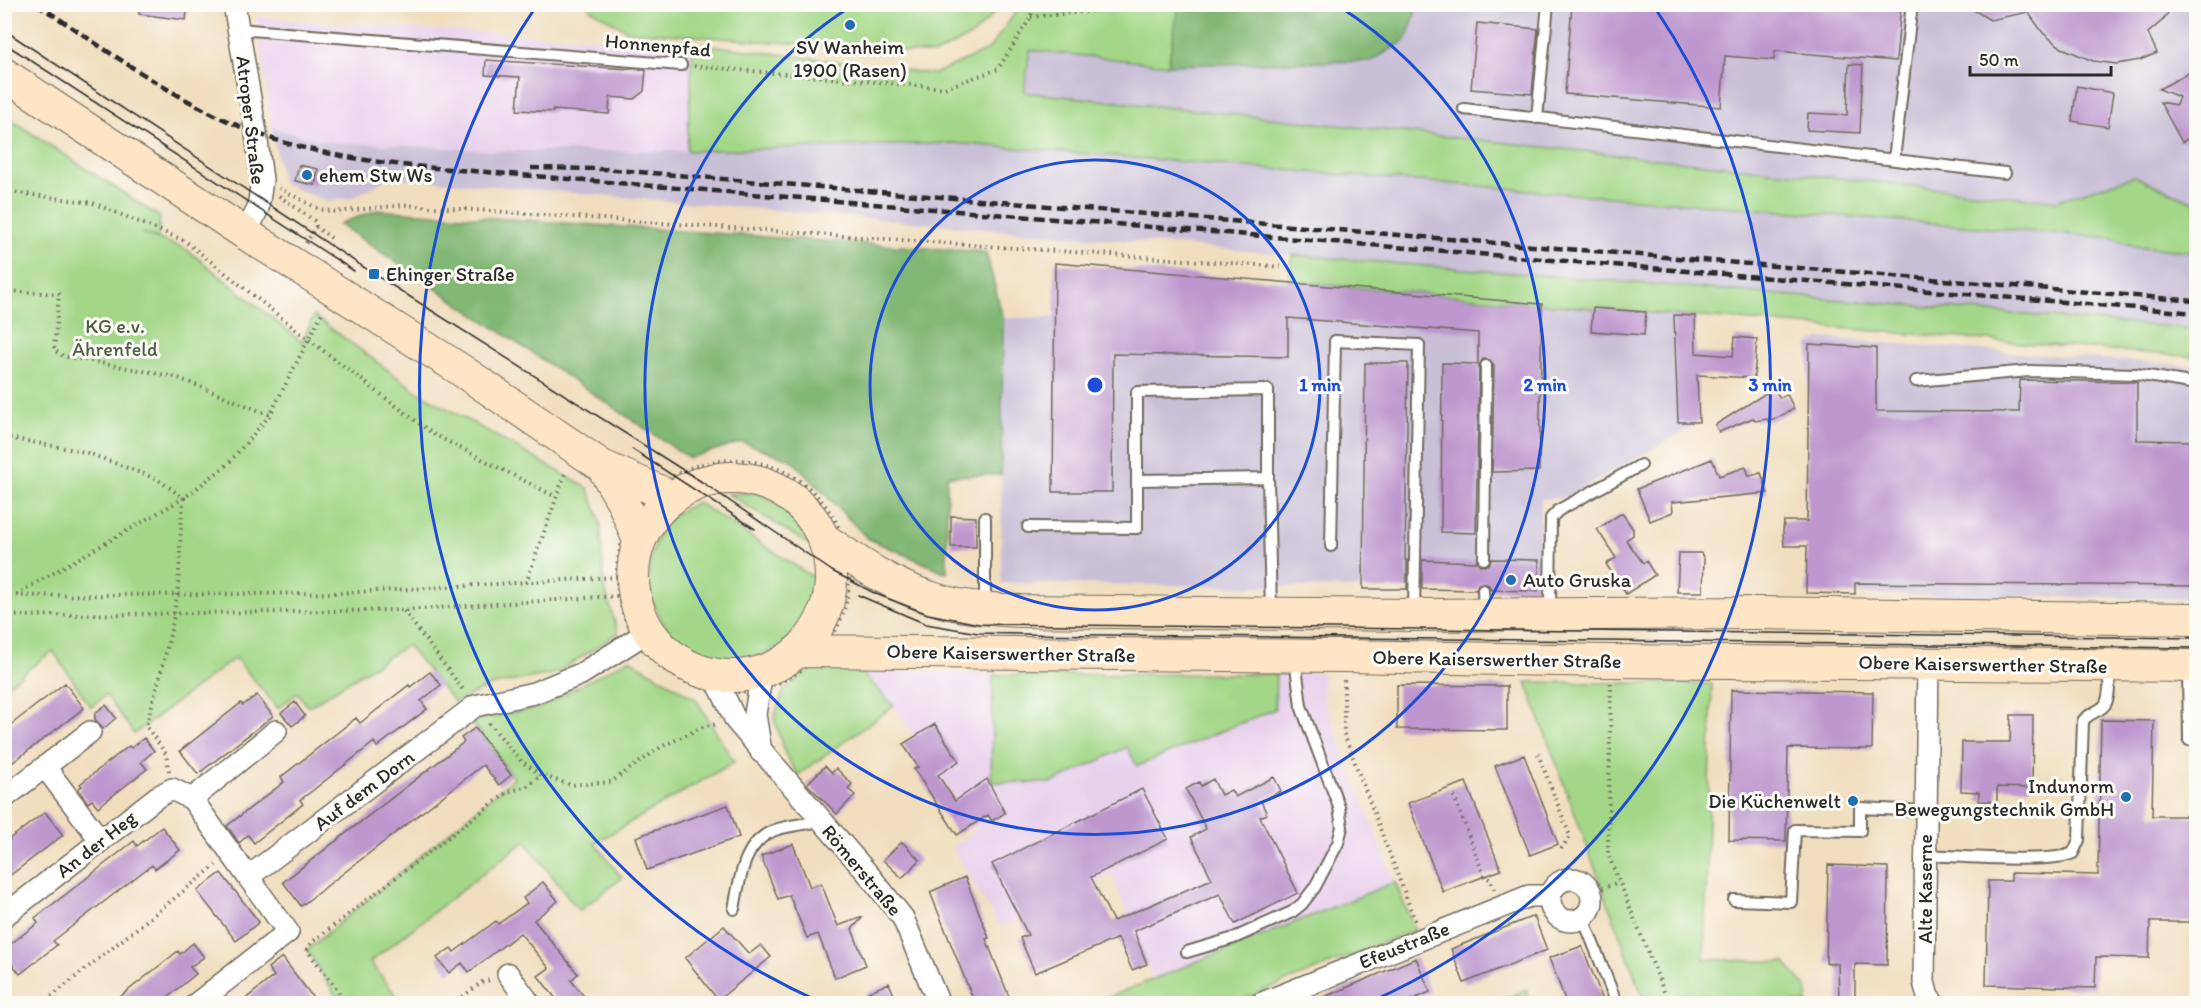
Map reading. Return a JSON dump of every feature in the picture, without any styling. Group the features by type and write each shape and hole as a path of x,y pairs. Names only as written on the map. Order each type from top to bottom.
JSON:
{"street":[{"name":"Atroper Straße","path":"234,4 262,182 258,208 246,234"},
{"path":"4,74 246,234 458,368 602,466 665,494 702,482 731,477 760,481 787,494 809,514 836,547 888,581 938,600 1020,611 1413,615 1484,602 1550,614 1758,613 2196,619"},
{"path":"602,466 623,502 639,541"},
{"path":"665,494 639,541 633,569 641,636 718,683 738,676 762,672 811,651 816,631 827,607 836,547"},
{"name":"Auf dem Dorn","path":"248,877 475,706 534,693 581,674 641,636"},
{"name":"Obere Kaiserswerther Straße","path":"811,651 2192,666"},
{"name":"Alte Kaserne","path":"1928,663 1924,982 1928,998 1934,1004"},
{"path":"761,752 755,714 762,672"},
{"name":"Römerstraße","path":"718,683 736,722 903,918 939,1004"},
{"path":"192,799 276,730"},
{"path":"4,798 90,732"},
{"path":"45,767 101,841"},
{"path":"172,789 192,799 288,932 196,1004"},
{"name":"An der Heg","path":"4,915 157,797 172,789"},
{"path":"1569,879 1583,882 1591,893 1591,907 1583,918 1569,921 1557,916 1550,903 1550,896 1557,884 1569,879"},
{"name":"Efeustraße","path":"1260,1004 1501,906 1529,896 1550,896"},
{"path":"508,974 530,1004"}],"lane":[{"path":"1537,118 1548,4"},
{"path":"1894,160 1911,4"},
{"name":"Honnenpfad","path":"239,29 681,65"},
{"path":"1464,110 2005,173"},
{"path":"1331,546 1335,341 1419,345 1413,615"},
{"path":"1484,559 1486,366"},
{"path":"1916,381 2029,371 2136,374 2196,384"},
{"path":"1028,526 1137,528 1137,392 1268,390 1271,613"},
{"path":"1550,614 1551,518 1559,510 1641,465"},
{"path":"1137,480 1268,478"},
{"path":"985,518 985,608"},
{"path":"1187,952 1234,938 1292,912 1316,887 1338,843 1342,827 1340,807 1301,706 1294,657"},
{"path":"1925,855 2037,858 2061,857 2073,853 2079,840 2083,721 2107,702 2109,665"},
{"path":"2192,666 2189,740 2196,740"},
{"path":"1734,900 1791,902 1795,830 1860,831 1860,808 1925,811"},
{"path":"734,909 743,865 754,843 775,830 821,821"},
{"path":"1583,918 1617,1004"}],"path":[{"name":"Honnenpfad","path":"681,65 945,88 998,69 1030,17 1033,4"},
{"path":"1030,17 1165,4"},
{"path":"262,182 315,221 316,227"},
{"path":"262,182 319,209 335,212 404,205 1285,267"},
{"path":"4,190 93,203 185,241 308,339 434,434 556,497"},
{"path":"4,291 59,294 54,350 63,357 176,378 270,415"},
{"path":"14,596 184,498 226,465 270,415 322,312 339,292"},
{"path":"4,437 85,452 157,479 184,498"},
{"path":"665,494 683,470 720,459 751,460 772,465 800,481 818,496 835,519 836,547 851,580 842,622 811,651"},
{"path":"526,583 567,466"},
{"path":"172,789 166,754 146,726 168,646 177,594 179,527 184,498"},
{"path":"4,596 340,593 617,577"},
{"path":"4,616 403,610 618,596 622,615 641,636 653,663 694,687 718,683"},
{"path":"403,610 475,706 521,761 541,775 571,785 611,782 662,747 705,726 736,722"},
{"path":"1343,656 1344,734 1422,938"},
{"path":"1611,661 1608,854 1669,1004"},
{"path":"1538,754 1569,836 1559,852"},
{"path":"343,1004 337,989 307,950 311,943 480,812 508,792 527,786 541,775"},
{"path":"1454,796 1484,876 1491,880 1501,906"},
{"path":"42,1004 231,854"},
{"path":"1591,893 1619,882"},
{"path":"453,1004 482,982 508,974"}],"shaded area":[{"path":"1313,4 2196,5 2196,329 1293,255 391,177 352,198 326,201 282,183 272,128 322,141 500,151 687,151 953,143 1014,148 1029,50 1167,65 1176,20"},
{"path":"256,17 433,30 693,43 687,151 500,151 322,141 272,128"},
{"path":"1057,264 1289,281 1694,317 1696,424 1568,497 1541,499 1538,590 1001,583 1003,318 1054,317"},
{"path":"1820,338 2196,366 2196,599 1806,593 1809,344"},
{"path":"858,669 993,675 991,782 1051,783 1127,747 1137,766 1275,709 1276,674 1323,673 1324,702 1395,882 1154,980 1112,875 1000,927 952,848 976,829 894,706"}],"green space":[{"path":"1179,4 1418,5 1406,40 1371,61 1168,65"},
{"path":"587,5 1002,5 973,35 935,54 628,31"},
{"path":"1021,5 1313,5 1176,20 1168,65 1030,50 1024,92 2056,201 2134,176 2196,203 2196,252 2134,246 2112,238 953,143 687,151 693,43 934,74 988,50"},
{"name":"KG e.v. Ährenfeld","path":"5,116 160,217 158,238 142,233 186,249 302,342 314,316 418,392 588,488 600,520 604,586 618,633 557,673 493,685 454,702 407,645 308,707 298,693 278,708 235,658 134,734 106,695 91,707 53,651 5,687"},
{"path":"377,210 986,252 1003,318 1001,475 947,476 947,573 867,538 792,460 742,442 689,458 339,224"},
{"path":"1293,255 2196,329 2196,357 1289,281"},
{"path":"756,493 791,513 813,547 728,494"},
{"path":"697,502 816,579 813,607 802,626 788,641 763,655 735,663 706,659 683,647 662,621 648,591 650,560 659,533 673,515"},
{"path":"629,659 696,699 734,762 595,843 622,878 579,911 525,841 370,962 402,1003 336,1003 339,1001 307,950 514,778 471,721 538,708"},
{"path":"814,666 858,669 894,706 798,775 785,754 774,718 784,690"},
{"path":"1276,674 1275,709 1137,766 1127,747 1052,783 991,782 993,675"},
{"path":"1526,682 1712,684 1704,959 1784,962 1807,988 1807,1003 1645,1003"},
{"path":"1395,882 1415,930 1233,1003 1094,1003"},
{"path":"1526,990 1531,1003 1493,1003"}],"building":[{"path":"139,4 188,4 186,20 139,14"},
{"path":"1572,4 1901,4 1896,61 1775,51 1774,60 1725,56 1721,107 1565,94"},
{"path":"1964,4 2174,4 2163,20 2148,33 2157,53 2140,60 2117,64 2093,61 2062,48 2043,33 2028,12 1990,20"},
{"path":"1477,23 1538,29 1532,94 1471,89"},
{"path":"486,60 646,70 644,91 634,99 610,97 609,114 517,110 520,77 485,75"},
{"path":"1849,64 1863,65 1860,133 1807,130 1808,113 1847,115"},
{"path":"2196,69 2196,134 2182,142 2160,102 2176,105 2179,97 2159,89"},
{"path":"2077,86 2113,93 2108,127 2072,121"},
{"name":"ehem Stw Ws","path":"299,165 318,169 315,185 295,181"},
{"path":"1055,263 1542,304 1539,471 1492,472 1494,366 1490,360 1483,359 1479,366 1476,533 1441,532 1442,363 1478,364 1478,333 1288,318 1288,357 1113,354 1112,492 1053,492"},
{"path":"1593,308 1646,312 1644,335 1591,331"},
{"path":"1674,315 1695,316 1696,353 1733,356 1735,337 1757,339 1754,378 1697,375 1699,422 1678,422"},
{"path":"1809,344 1876,348 1876,411 2019,412 2020,380 2137,382 2137,440 2196,441 2196,586 1855,583 1855,594 1806,593 1807,546 1784,546 1783,532 1784,521 1807,521"},
{"path":"1365,363 1408,363 1405,560 1407,560 1407,589 1363,589"},
{"path":"1774,388 1780,398 1787,394 1794,409 1769,422 1767,419 1755,421 1753,418 1719,432 1715,425"},
{"path":"1712,459 1719,476 1746,467 1749,476 1761,473 1768,493 1672,502 1673,512 1650,521 1637,489"},
{"path":"1622,513 1633,529 1633,535 1626,540 1643,563 1646,561 1655,575 1626,594 1606,564 1616,558 1597,529"},
{"path":"951,516 976,517 976,547 951,547"},
{"path":"1679,553 1701,553 1704,559 1703,592 1677,592"},
{"path":"1477,559 1480,565 1485,566 1490,563 1491,559 1539,560 1538,591 1491,590 1489,585 1483,583 1478,584 1476,590 1422,589 1422,560 1476,562"},
{"path":"430,672 441,685 421,701 427,709 377,747 374,742 300,800 303,804 254,843 248,835 239,843 227,826 284,782 281,777 356,718 360,723 409,685 410,687"},
{"path":"65,683 84,708 4,769 4,730"},
{"path":"1397,685 1507,686 1507,730 1397,729"},
{"path":"1731,690 1873,692 1872,749 1788,748 1786,841 1729,840"},
{"path":"257,695 273,716 198,774 180,751 241,703 243,705"},
{"path":"295,702 305,716 292,726 281,713"},
{"path":"106,705 116,718 103,729 95,719 95,713"},
{"path":"2011,715 2033,715 2032,788 1997,787 1997,802 1979,801 1979,792 1961,791 1962,742 2010,742"},
{"name":"Indunorm Bewegungstechnik GmbH","path":"2101,720 2154,721 2152,816 2196,816 2196,922 2150,922 2149,958 2096,957 2095,988 1986,985 1988,881 2011,881 2011,873 2098,875"},
{"path":"935,724 959,761 938,775 955,801 987,779 1005,813 992,821 988,815 957,835 914,769 918,767 903,744"},
{"path":"475,728 511,775 499,785 483,765 301,906 283,882 464,742 461,738"},
{"path":"144,738 154,751 141,762 147,769 98,807 92,800 88,803 78,789 82,786 80,784 129,746 131,748"},
{"path":"1524,755 1558,844 1530,855 1495,766"},
{"path":"825,766 832,773 836,768 852,784 848,789 855,795 837,814 807,784"},
{"path":"1274,777 1281,791 1261,801 1267,814 1260,817 1298,893 1235,924 1220,894 1134,931 1147,964 1132,970 1118,938 1035,973 1020,938 1028,935 992,864 1142,789 1168,839 1091,877 1113,921 1212,879 1191,837 1206,829 1186,789 1199,782 1201,786 1213,779 1221,795 1231,790 1235,797"},
{"path":"1466,782 1501,870 1443,892 1408,803"},
{"path":"728,805 739,837 647,870 636,837"},
{"path":"45,812 63,835 4,880 4,843"},
{"path":"162,827 180,850 155,869 152,865 53,941 57,945 20,974 4,954 4,949 38,923 35,918 134,841 137,846"},
{"path":"902,842 920,860 902,878 883,860"},
{"path":"793,844 810,887 821,883 838,926 863,917 852,929 866,965 835,978 818,934 807,938 789,895 778,899 761,856"},
{"path":"1828,865 1888,867 1887,965 1855,964 1855,1004 1839,1004 1838,964 1826,963"},
{"path":"221,873 259,922 236,941 197,891"},
{"path":"965,877 989,938 986,939 1012,1004 975,1004 930,892"},
{"path":"543,882 558,901 534,920 578,974 571,980 590,1004 560,1004 538,976 549,968 520,933 469,972 462,963 449,973 437,958 451,948 454,952 496,921 498,924 527,903 523,898"},
{"path":"1534,916 1547,950 1464,983 1451,949"},
{"path":"724,926 749,954 761,945 771,957 718,1000 685,958"},
{"path":"193,943 204,957 190,967 196,974 159,1004 111,1004 178,951 180,954"},
{"path":"1582,946 1604,1003 1566,1003 1549,958"},
{"path":"282,957 318,1004 239,1004 274,976 268,968"},
{"path":"1416,958 1430,992 1402,1004 1308,1004"},
{"path":"889,983 898,1004 870,1004 866,993"}],"tram line":[{"path":"4,30 374,274 702,482 832,571 876,594 928,614 979,624 2196,638"},
{"path":"4,43 354,271"},
{"path":"632,449 755,529"},
{"path":"858,595 926,624 978,633 2196,648"}],"railway":[{"path":"37,4 171,91 228,121 275,140 372,161 2196,313"},
{"path":"531,168 603,169 2196,301"}],"place":[{"name":"SV Wanheim 1900 (Rasen)","path":"850,25"},
{"name":"ehem Stw Ws","path":"307,175"},
{"name":"Ehinger Straße","path":"374,274"},
{"name":"Auto Gruska","path":"1511,580"},
{"name":"Indunorm Bewegungstechnik GmbH","path":"2126,797"},
{"name":"Die Küchenwelt","path":"1853,801"}]}
